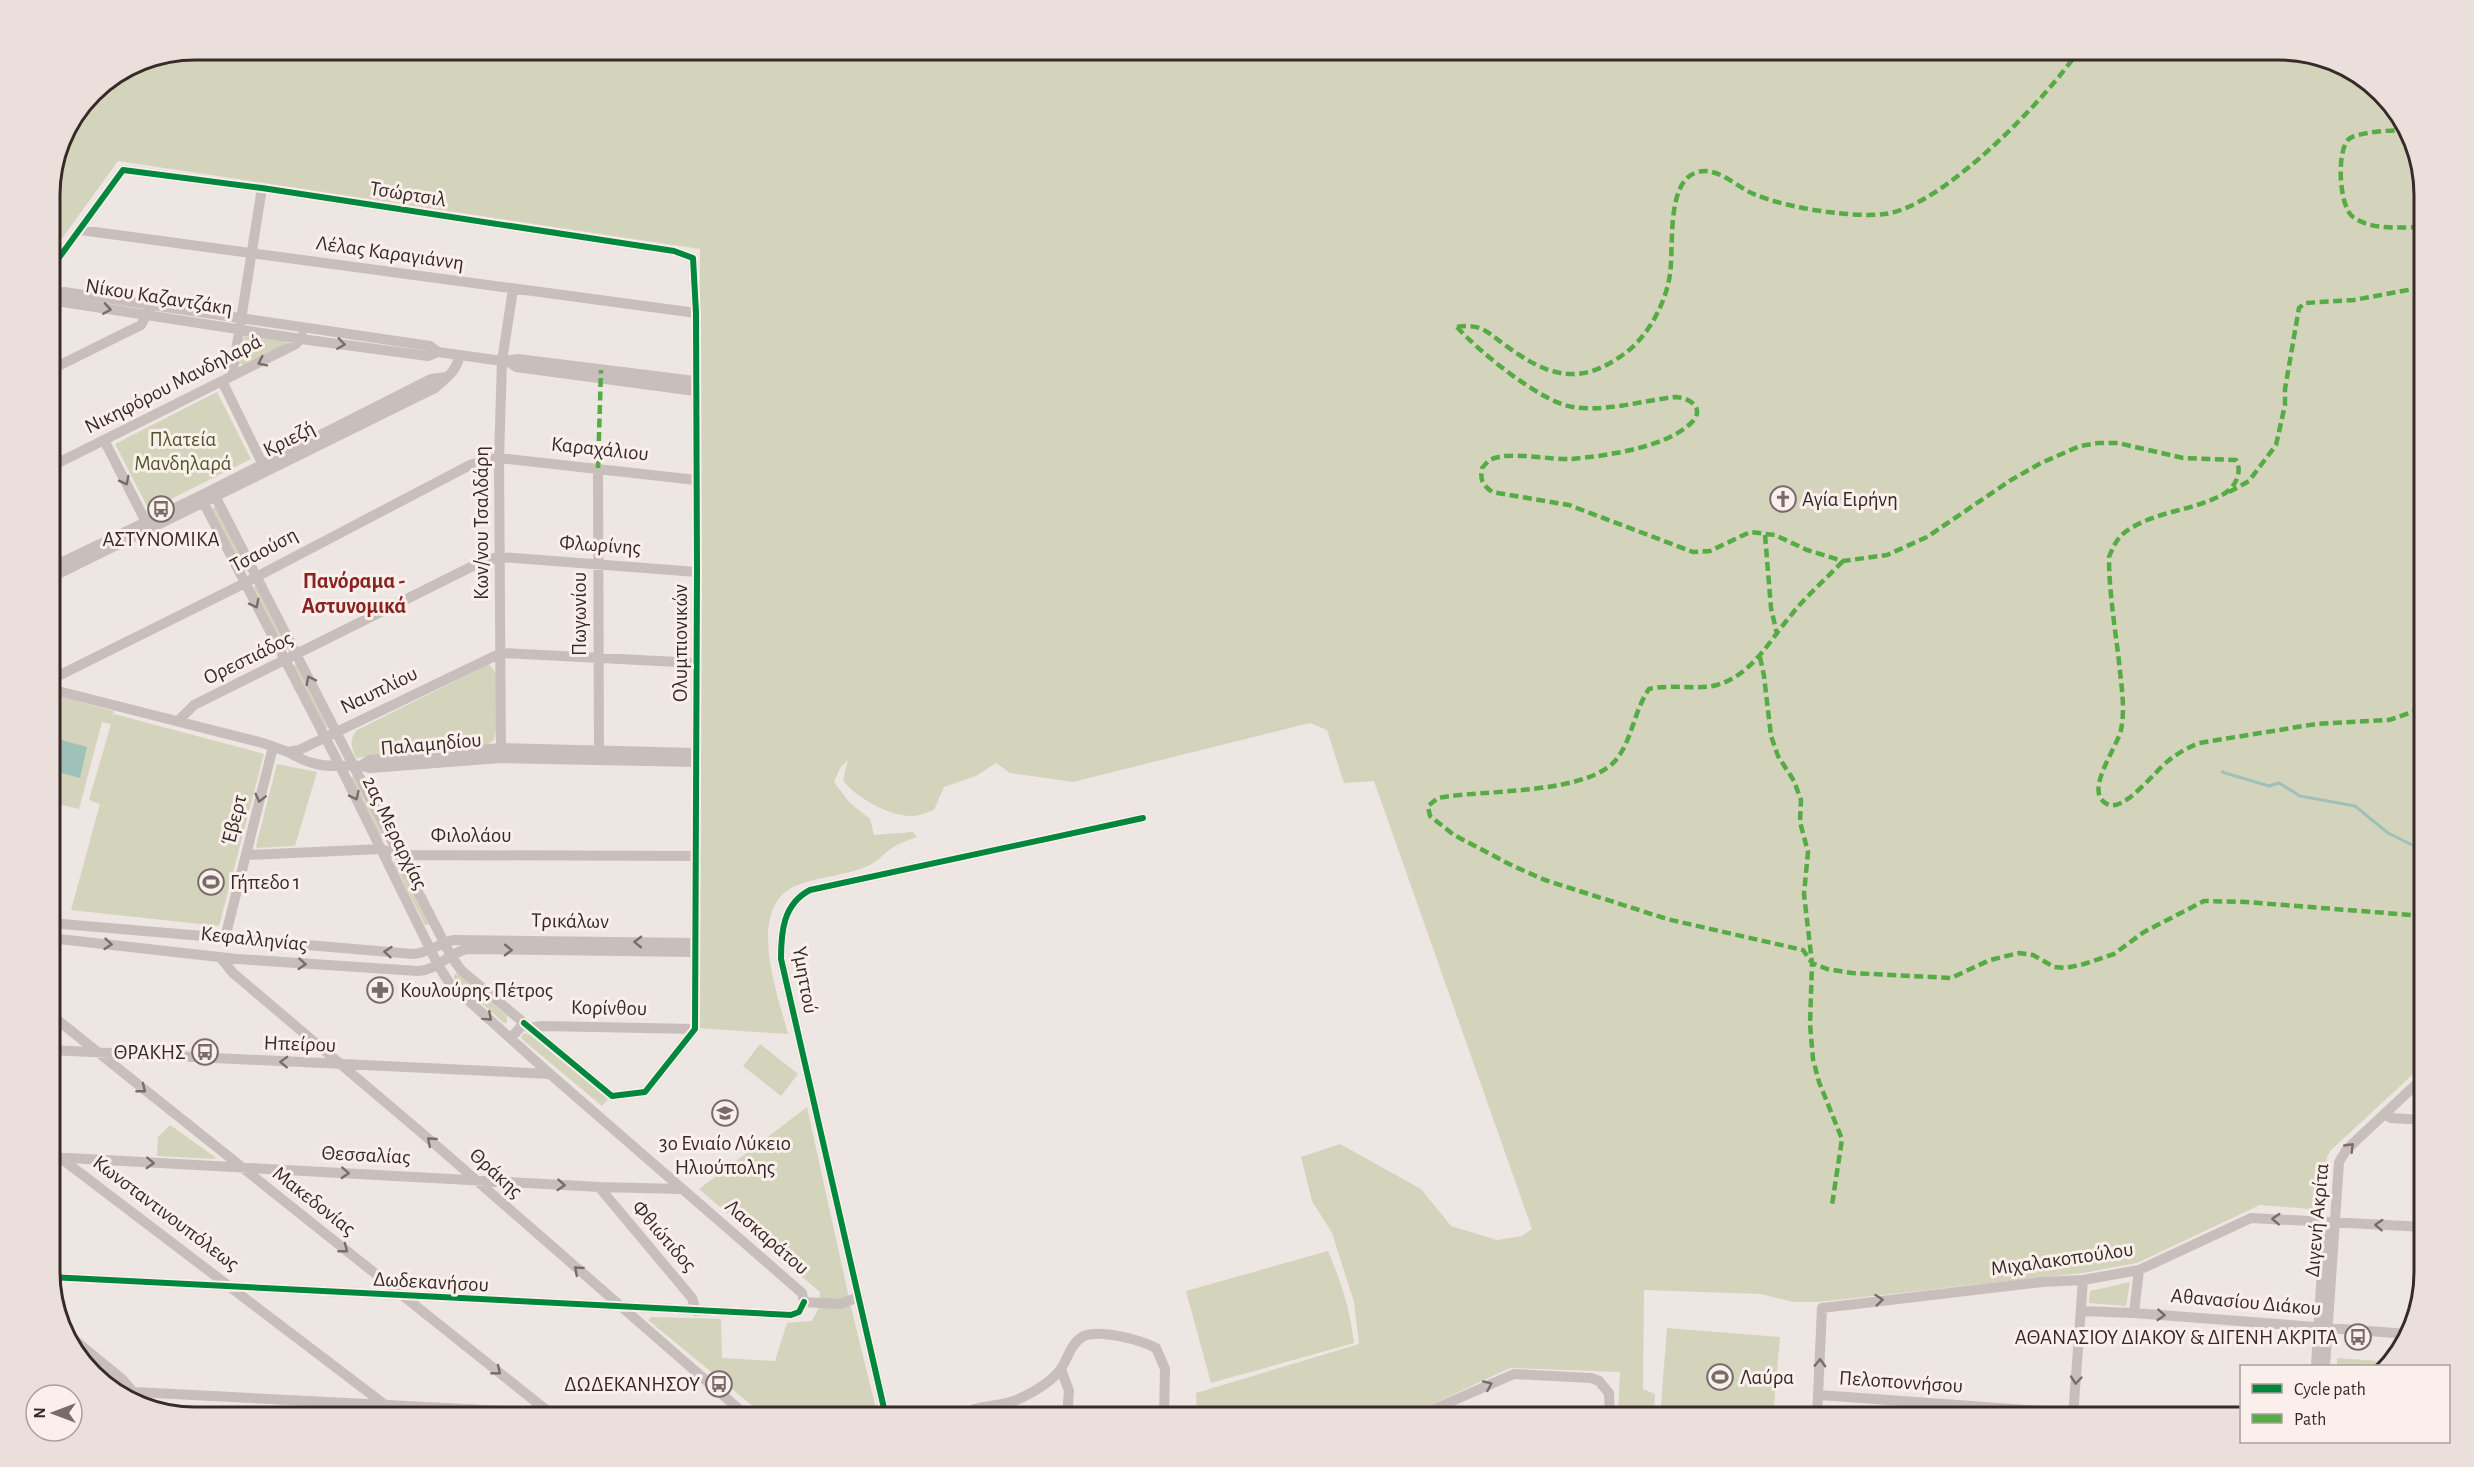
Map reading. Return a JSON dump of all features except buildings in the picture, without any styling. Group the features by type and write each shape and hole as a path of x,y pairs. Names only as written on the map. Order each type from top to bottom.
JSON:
{"street":[{"name":"Τσώρτσιλ","path":"80,230 123,170 262,188 688,255"},
{"path":"262,188 239,330 227,379 265,468"},
{"path":"60,257 80,230"},
{"name":"Λέλας Καραγιάννη","path":"80,230 696,313"},
{"name":"Ολυμπιονικών","path":"688,255 693,258 695,267 696,313 695,1031"},
{"name":"Κων/νου Τσαλδάρη","path":"501,753 499,458 505,362 513,289"},
{"name":"Νίκου Καζαντζάκη","path":"60,293 239,330 428,356 438,352"},
{"path":"60,365 141,325 149,310"},
{"name":"Νίκου Καζαντζάκη","path":"149,310 241,318 430,346 438,352 505,362 516,367 695,386"},
{"path":"302,339 304,327"},
{"name":"Νικηφόρου Μανδηλαρά","path":"60,462 302,339"},
{"name":"Κριεζή","path":"60,573 265,468 435,388 457,367 459,355"},
{"path":"104,440 146,522"},
{"name":"Καραχάλιου","path":"499,458 696,480"},
{"name":"Τσαούση","path":"60,675 470,465 499,458"},
{"name":"Πωγωνίου","path":"598,468 599,756"},
{"name":"2ας Μεραρχίας","path":"214,494 337,733 357,765 398,855 451,956"},
{"name":"Κριεζή","path":"60,563 146,522 201,500"},
{"name":"2ας Μεραρχίας","path":"201,500 340,766 438,965"},
{"name":"Φλωρίνης","path":"500,557 697,572"},
{"name":"Ορεστιάδος","path":"178,721 195,705 485,560 500,557"},
{"path":"501,653 697,663"},
{"name":"Ναυπλίου","path":"288,752 299,750 337,733 501,653"},
{"path":"60,692 288,752"},
{"name":"Έβερτ","path":"225,938 273,747"},
{"name":"Παλαμηδίου","path":"288,752 314,765 357,765 370,768 501,753 697,758"},
{"name":"Υμηττού","path":"884,1407 781,959 784,921 793,903 810,891 860,878 1143,818"},
{"name":"Φιλολάου","path":"246,855 381,849 398,855 696,856"},
{"name":"Κεφαλληνίας","path":"60,924 413,954 431,951"},
{"name":"Κεφαλληνίας","path":"60,939 220,957 389,971 422,971 438,965 451,956"},
{"name":"Τρικάλων","path":"443,942 468,939 696,947"},
{"path":"431,951 443,942"},
{"name":"Τρικάλων","path":"451,956 467,949 696,947"},
{"path":"451,956 461,970 612,1096 645,1092 695,1031"},
{"name":"Θράκης","path":"220,957 233,973 735,1407"},
{"name":"Λασκαράτου","path":"438,965 450,984 549,1074 802,1293 804,1302"},
{"name":"Μακεδονίας","path":"60,1022 541,1407"},
{"path":"511,1038 527,1026"},
{"name":"Κορίνθου","path":"527,1026 695,1031"},
{"name":"Ηπείρου","path":"60,1051 549,1074"},
{"name":"Διγενή Ακρίτα","path":"2316,1365 2323,1327 2330,1222 2339,1162 2347,1149 2414,1086"},
{"path":"2385,1114 2391,1118 2414,1119"},
{"name":"Θεσσαλίας","path":"60,1157 242,1169 681,1189"},
{"name":"Κωνσταντινουπόλεως","path":"60,1161 231,1286 387,1407"},
{"name":"Φθιώτιδος","path":"599,1187 692,1298 696,1311"},
{"name":"Μιχαλακοπούλου","path":"1819,1395 1822,1308 2043,1282 2083,1280 2139,1270 2252,1218 2414,1226"},
{"path":"2134,1312 2139,1270"},
{"name":"Δωδεκανήσου","path":"60,1277 405,1297 791,1315 799,1312 804,1302"},
{"path":"2074,1407 2083,1280"},
{"path":"804,1302 840,1304 860,1297"},
{"name":"Αθανασίου Διάκου","path":"2081,1311 2134,1312 2399,1333"},
{"name":"Διγενή Ακρίτα","path":"2323,1327 2325,1365"},
{"path":"978,1407 1008,1403 1022,1398 1050,1381 1074,1345 1084,1336 1100,1334 1146,1343 1156,1348 1162,1357 1165,1369 1164,1407"},
{"path":"83,1347 137,1394"},
{"path":"1060,1369 1069,1391 1068,1407"},
{"path":"1442,1407 1514,1374 1591,1378 1609,1393 1611,1407"},
{"path":"1818,1407 1819,1395"},
{"name":"Πελοποννήσου","path":"1819,1395 1964,1407"},
{"path":"143,1397 387,1407"}],"green space":[{"path":"2279,60 2297,61 2331,70 2361,88 2375,99 2386,113 2404,143 2414,186 2414,1073 2330,1151 2327,1157 2322,1210 2260,1205 2137,1263 2083,1273 1818,1302 1794,1302 1760,1294 1644,1290 1643,1389 1655,1394 1654,1407 1618,1407 1620,1372 1510,1368 1426,1407 1197,1407 1196,1393 1359,1344 1354,1302 1332,1233 1312,1201 1301,1157 1340,1144 1421,1189 1451,1226 1497,1240 1522,1236 1532,1229 1374,781 1344,783 1327,730 1310,723 1073,782 1010,773 996,763 976,776 944,787 934,810 915,816 896,814 875,806 856,794 843,780 848,760 840,768 834,782 850,803 870,819 874,835 913,832 917,837 895,846 870,865 852,872 795,886 780,897 771,913 768,933 769,954 788,1034 698,1028 700,249 118,161 60,241 61,177 70,143 83,120 106,93 127,78 151,67 177,61"},
{"path":"245,334 286,339 286,344 243,365 238,362"},
{"name":"Πλατεία Μανδηλαρά","path":"217,392 251,459 149,510 115,444"},
{"path":"216,507 247,571 244,571 212,508"},
{"path":"256,585 288,648 287,650 253,587"},
{"path":"296,664 328,727 325,729 293,666"},
{"path":"489,664 496,673 497,726 494,740 487,745 356,758 352,743 357,730"},
{"path":"60,697 114,711 112,719 114,714 264,754 219,926 71,910 100,804 89,800 111,724 102,722 79,809 60,804"},
{"path":"277,764 317,772 295,846 257,848 256,846"},
{"path":"353,776 385,839 384,840 350,778"},
{"path":"397,861 428,925 425,925 393,862"},
{"path":"457,973 507,1016 507,1023 504,1023 454,979"},
{"path":"524,1033 530,1035 608,1099 602,1106 523,1040 521,1037"},
{"path":"760,1044 798,1074 781,1096 743,1066"},
{"path":"807,1107 876,1407 754,1407 648,1320 652,1317 721,1319 722,1358 775,1361 787,1323 811,1321 816,1314 820,1292 699,1189"},
{"path":"170,1125 215,1159 157,1156 158,1137"},
{"path":"1328,1251 1344,1296 1354,1343 1211,1383 1186,1291"},
{"path":"2130,1282 2126,1306 2089,1303 2090,1291"},
{"name":"Λαύρα","path":"1667,1328 1780,1337 1774,1407 1661,1407"},
{"path":"2337,1358 2379,1361 2377,1365 2337,1365"}],"water":[{"path":"60,740 87,747 80,778 60,773"}],"waterway":[{"path":"2222,772 2269,786 2279,783 2300,796 2355,806 2388,833 2414,846"}],"marked path":[{"path":"1457,327 1472,326 1483,330 1520,356 1549,370 1563,374 1592,371 1608,364 1633,347 1648,329 1660,308 1670,274 1675,203 1686,179 1695,173 1703,171 1719,174 1749,192 1769,200 1820,211 1871,215 1885,214 1909,207 1936,192 1992,147 2043,95 2072,60"},
{"path":"2398,130 2360,135 2349,139 2342,154 2342,191 2348,211 2353,217 2378,226 2414,227"},
{"path":"2229,492 2249,481 2276,445 2285,405 2285,389 2299,308 2305,303 2354,300 2414,289"},
{"path":"1457,327 1511,374 1560,403 1573,407 1598,408 1674,397 1691,402 1697,409 1695,419 1679,432 1650,445 1617,453 1571,459 1499,457 1491,460 1482,468 1481,476 1482,482 1492,492 1569,505 1693,552 1710,551 1750,532 1775,535 1807,550 1843,561 1887,555 1927,537 2011,480 2041,463 2080,446 2118,443 2183,458 2236,460 2239,470 2237,480 2227,492 2211,500 2153,518 2131,528 2117,540 2109,557 2111,600 2123,708 2121,730 2104,769 2098,790 2101,798 2107,804 2114,805 2130,797 2168,761 2199,743 2316,724 2389,720 2414,711"},
{"path":"598,468 601,370"},
{"path":"1765,535 1771,608 1777,634"},
{"path":"1843,561 1804,600 1759,655 1741,673 1717,685 1649,689 1640,705 1624,748 1606,769 1586,778 1535,789 1438,798 1428,806 1430,816 1454,835 1545,880 1667,919 1803,950 1812,963 1827,969 1852,973 1951,978 1990,960 2019,953 2033,955 2054,967 2066,968 2114,954 2144,932 2204,901 2246,902 2414,915"},
{"path":"1760,657 1771,736 1778,756 1794,781 1801,800 1800,822 1808,852 1804,894 1812,963 1810,1024 1813,1059 1819,1082 1842,1139 1832,1205"}],"cycle path":[{"path":"60,256 123,170 262,188 674,251 693,258 696,313 697,572 695,1029 645,1092 612,1096 524,1023"},
{"path":"884,1407 781,959 785,920 794,903 810,890 1143,818"},
{"path":"60,1278 791,1315 799,1312 804,1302"}],"place":[{"name":"Αγία Ειρήνη","path":"1783,499"},
{"name":"ΑΣΤΥΝΟΜΙΚΑ","path":"161,509"},
{"name":"Γήπεδο 1","path":"211,882"},
{"name":"Κουλούρης Πέτρος","path":"380,990"},
{"name":"ΘΡΑΚΗΣ","path":"205,1052"},
{"name":"3ο Ενιαίο Λύκειο Ηλιούπολης","path":"725,1113"},
{"name":"ΑΘΑΝΑΣΙΟΥ ΔΙΑΚΟΥ & ΔΙΓΕΝΗ ΑΚΡΙΤΑ","path":"2358,1337"},
{"name":"Λαύρα","path":"1720,1377"},
{"name":"ΔΩΔΕΚΑΝΗΣΟΥ","path":"719,1384"}],"district":[{"name":"Πανόραμα - Αστυνομικά","path":"354,594"}]}
